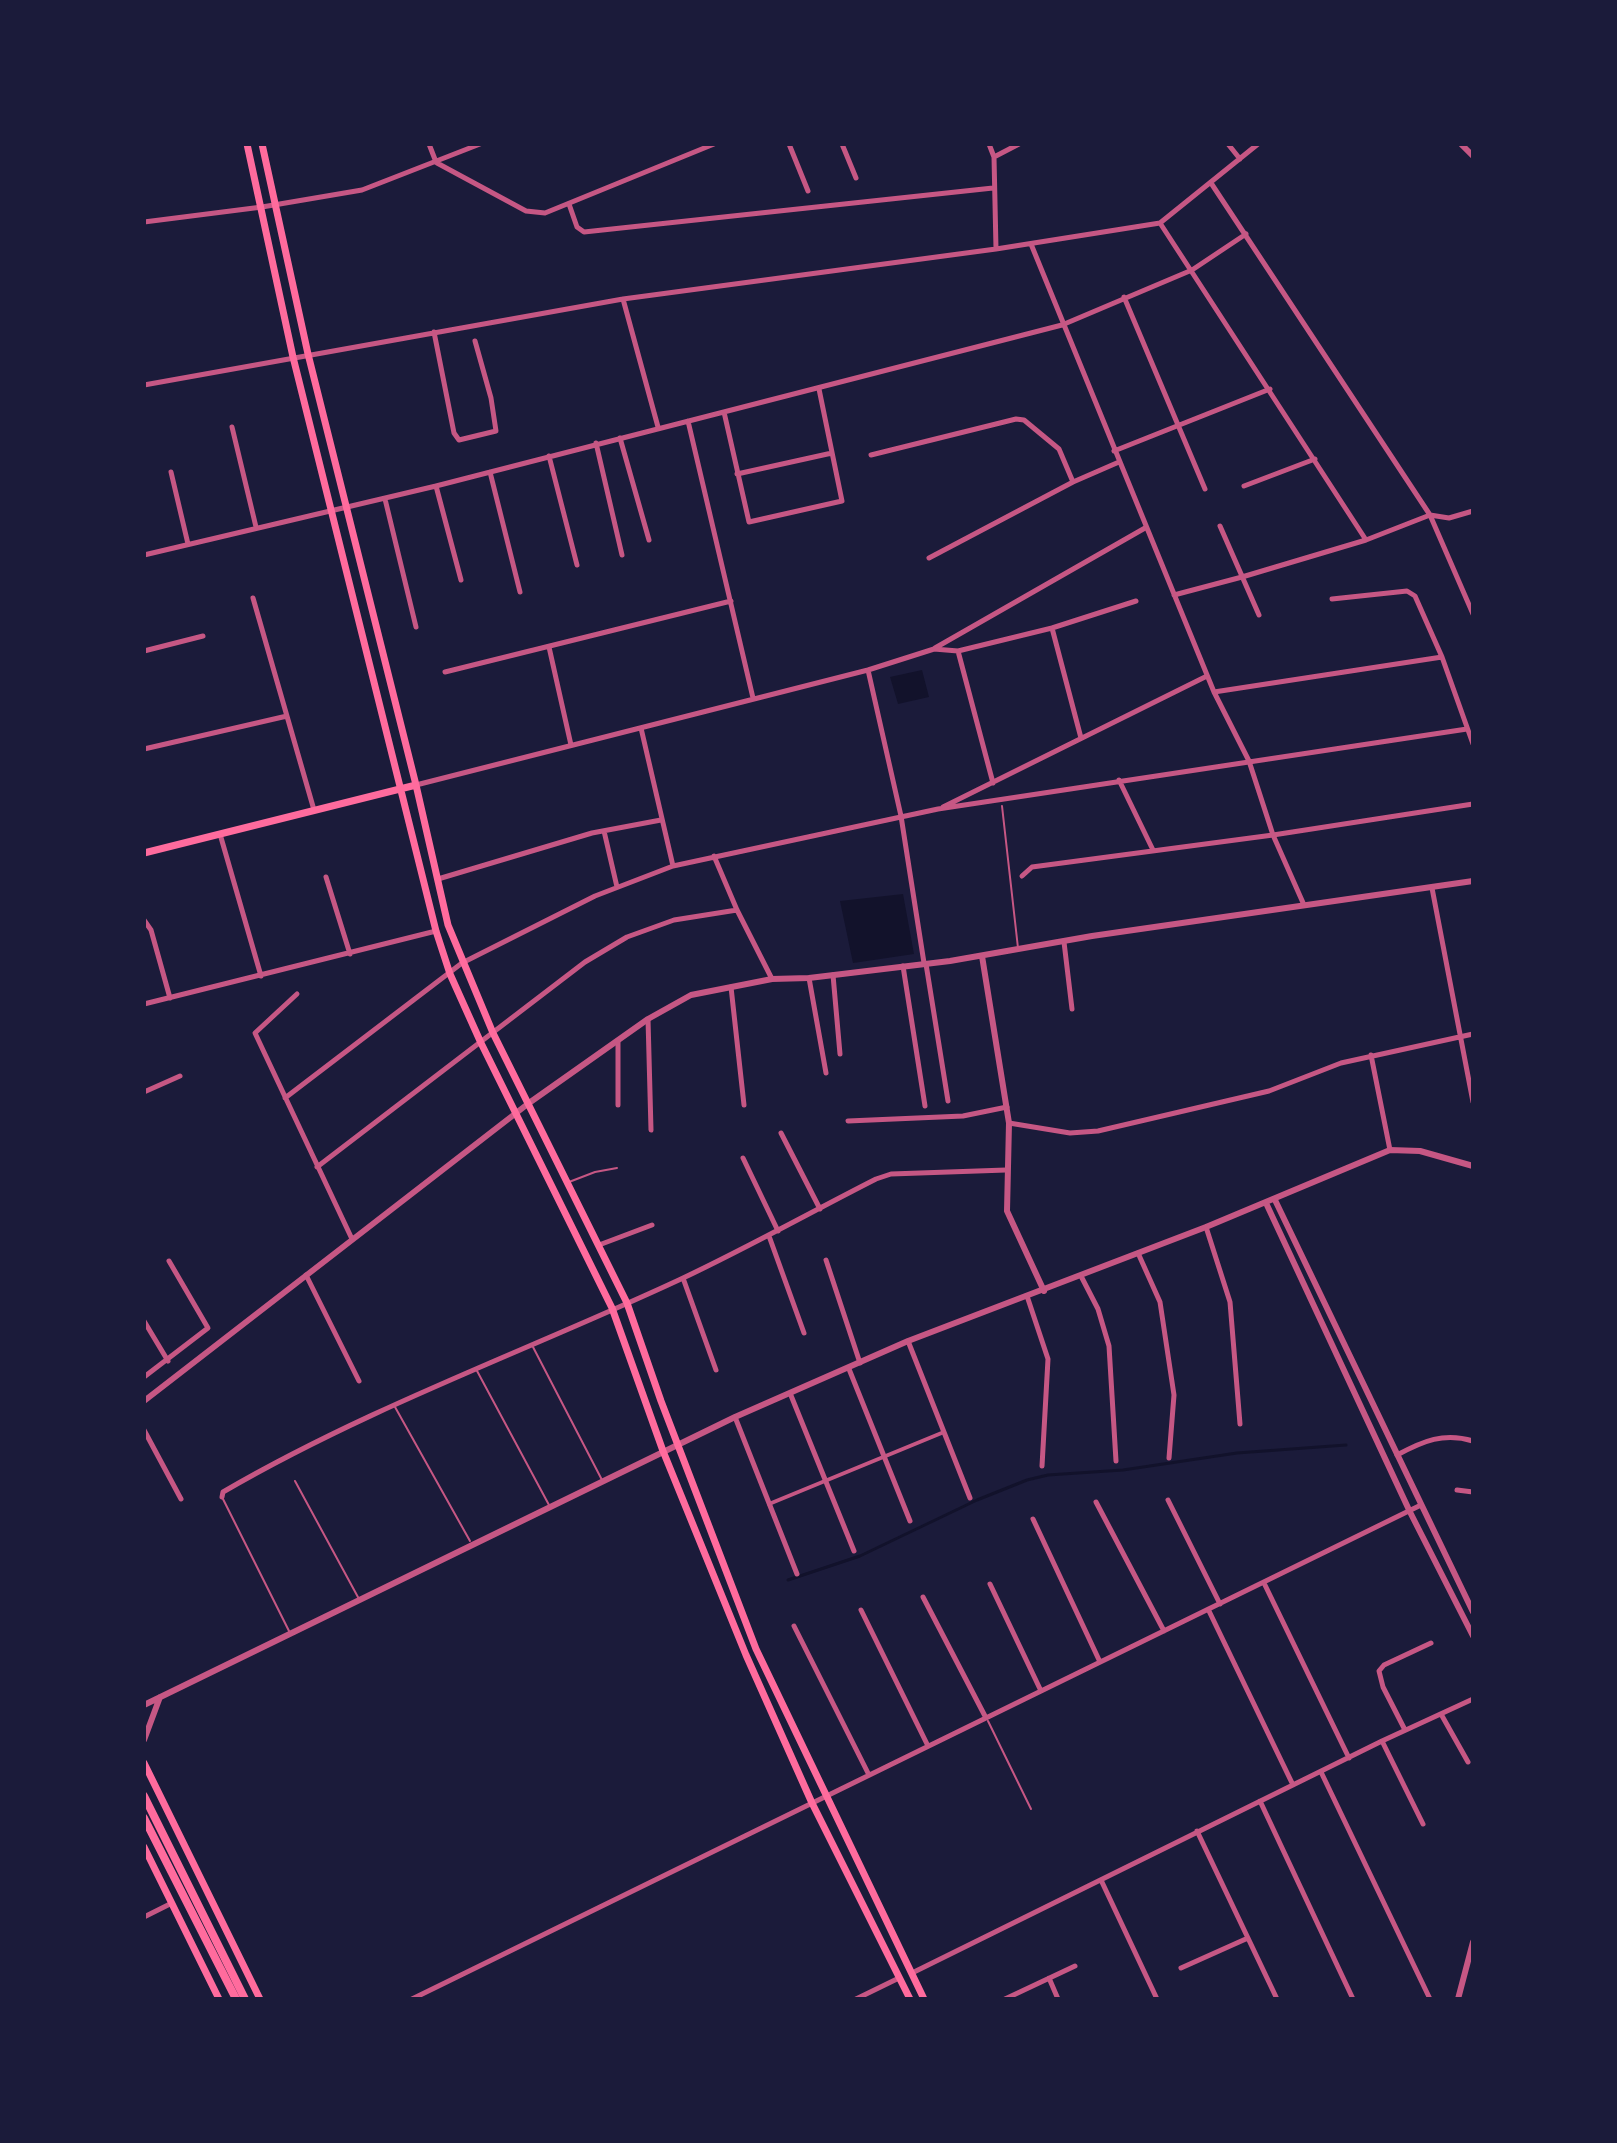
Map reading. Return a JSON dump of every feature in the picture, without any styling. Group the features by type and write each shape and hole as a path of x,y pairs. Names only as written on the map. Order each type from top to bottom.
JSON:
{"main road":[{"path":"247,144 330,511 436,931 450,974 612,1308 663,1451 746,1655 812,1803 910,1999"},
{"path":"262,144 308,354 448,925 493,1033 627,1303 756,1649 924,1999"},
{"path":"144,853 416,785"},
{"path":"144,1763 260,1999"},
{"path":"144,1796 245,1999"},
{"path":"144,1818 236,1999"},
{"path":"144,1847 219,1999"}],"street":[{"path":"429,144 436,162 526,211 545,213 714,144"},
{"path":"144,222 362,190 480,144"},
{"path":"789,144 808,191"},
{"path":"842,144 856,178"},
{"path":"989,144 994,157 996,249"},
{"path":"994,157 1019,144"},
{"path":"1228,144 1240,159"},
{"path":"144,385 623,299 996,249 1160,223 1258,144"},
{"path":"1461,144 1473,156"},
{"path":"1211,183 1430,515 1473,614"},
{"path":"569,204 577,227 584,232 993,188"},
{"path":"1160,223 1366,540"},
{"path":"144,555 385,499 1062,325 1192,270 1246,234"},
{"path":"1031,244 1207,676 1249,761 1273,835 1304,905"},
{"path":"1124,297 1205,489"},
{"path":"623,299 658,427"},
{"path":"434,332 454,433 459,440 496,431 475,341"},
{"path":"724,412 749,522 842,501 819,389"},
{"path":"1114,451 1270,389"},
{"path":"871,455 1016,419 1024,420 1059,449 1073,482"},
{"path":"688,421 753,698"},
{"path":"232,427 256,527"},
{"path":"620,438 649,540"},
{"path":"596,443 622,555"},
{"path":"737,474 832,453"},
{"path":"549,456 577,565"},
{"path":"1244,486 1315,459"},
{"path":"929,558 1073,482 1119,462"},
{"path":"171,472 188,544"},
{"path":"490,472 520,592"},
{"path":"436,486 461,580"},
{"path":"385,499 416,627"},
{"path":"1174,595 1366,540 1430,515 1449,518 1473,511"},
{"path":"1220,526 1259,615"},
{"path":"416,785 868,670 934,649 1146,528"},
{"path":"1332,599 1407,591 1415,596 1442,657 1473,744"},
{"path":"253,598 314,810"},
{"path":"445,672 731,601"},
{"path":"934,649 958,651 1052,628 1136,601"},
{"path":"1052,628 1081,738"},
{"path":"144,651 203,636"},
{"path":"549,647 571,745"},
{"path":"958,651 993,783"},
{"path":"1214,692 1442,657"},
{"path":"868,670 901,816 948,1101"},
{"path":"938,809 1207,676"},
{"path":"144,749 287,716"},
{"path":"641,728 673,866"},
{"path":"285,1098 462,963 595,896 673,866 938,809 1467,729"},
{"path":"1119,780 1153,850"},
{"path":"1022,876 1032,867 1273,835 1473,804"},
{"path":"438,879 604,831 661,820"},
{"path":"604,831 617,887"},
{"path":"220,834 261,976"},
{"path":"714,856 772,979"},
{"path":"326,877 350,954"},
{"path":"144,1401 529,1103 648,1019 691,995 772,979 809,978 982,956 1018,948 1473,881"},
{"path":"1432,888 1473,1102"},
{"path":"317,1167 585,962 627,937 674,920 737,910"},
{"path":"144,920 151,930 170,998"},
{"path":"144,1004 436,931"},
{"path":"1064,942 1072,1009"},
{"path":"982,956 1009,1123 1007,1211 1044,1291"},
{"path":"903,965 925,1106"},
{"path":"833,975 840,1054"},
{"path":"809,978 826,1073"},
{"path":"731,987 744,1105"},
{"path":"297,994 255,1033 352,1239"},
{"path":"648,1019 651,1130"},
{"path":"1009,1123 1081,1134 1269,1091 1341,1063 1371,1055 1473,1034"},
{"path":"618,1041 618,1105"},
{"path":"1371,1055 1390,1150"},
{"path":"144,1092 180,1076"},
{"path":"848,1121 963,1116 1007,1107"},
{"path":"781,1133 820,1209"},
{"path":"144,1705 677,1443 908,1341 1275,1200 1390,1150 1420,1151 1473,1166"},
{"path":"743,1158 778,1231"},
{"path":"222,1497 223,1492 278,1460 476,1368 683,1278 876,1179 891,1174 1006,1170"},
{"path":"1275,1200 1473,1612"},
{"path":"1266,1203 1410,1512 1473,1636"},
{"path":"599,1245 652,1225"},
{"path":"1206,1227 1230,1302 1240,1424"},
{"path":"769,1236 804,1333"},
{"path":"1138,1253 1160,1302 1174,1395 1169,1458"},
{"path":"826,1260 860,1364"},
{"path":"144,1377 208,1328 169,1261"},
{"path":"306,1275 359,1381"},
{"path":"1081,1276 1098,1309 1109,1346 1116,1461"},
{"path":"683,1278 716,1370"},
{"path":"1027,1296 1048,1359 1042,1466"},
{"path":"144,1321 168,1361"},
{"path":"908,1341 970,1498"},
{"path":"849,1369 910,1521"},
{"path":"790,1393 854,1551"},
{"path":"735,1417 797,1574"},
{"path":"144,1430 181,1499"},
{"path":"769,1504 944,1432"},
{"path":"1397,1455 1443,1436 1473,1441"},
{"path":"1457,1490 1473,1492"},
{"path":"1168,1500 1220,1604"},
{"path":"1096,1502 1164,1631"},
{"path":"412,1999 1421,1505"},
{"path":"1033,1519 1100,1662"},
{"path":"1264,1583 1349,1758"},
{"path":"990,1584 1041,1691"},
{"path":"923,1597 986,1718"},
{"path":"861,1610 928,1746"},
{"path":"1209,1611 1293,1785"},
{"path":"794,1626 869,1775"},
{"path":"1405,1730 1383,1687 1379,1671 1384,1665 1431,1643"},
{"path":"144,1740 160,1697"},
{"path":"912,1973 1260,1800 1473,1699"},
{"path":"1441,1714 1468,1762"},
{"path":"1382,1741 1423,1824"},
{"path":"1321,1772 1430,1999"},
{"path":"1260,1800 1353,1999"},
{"path":"1197,1831 1277,1999"},
{"path":"1101,1880 1157,1999"},
{"path":"144,1917 172,1903"},
{"path":"1181,1968 1248,1938"},
{"path":"1458,1999 1473,1942"},
{"path":"1005,1999 1075,1966"},
{"path":"856,1999 900,1978"},
{"path":"1049,1978 1058,1999"}],"lane":[{"path":"1002,806 1018,948"},
{"path":"567,1183 595,1172 617,1168"},
{"path":"531,1344 603,1481"},
{"path":"476,1368 550,1507"},
{"path":"395,1406 472,1545"},
{"path":"295,1481 360,1600"},
{"path":"222,1497 290,1634"},
{"path":"986,1718 1031,1809"}],"shaded area":[{"path":"922,670 929,697 898,704 890,677"},
{"path":"903,894 914,954 853,963 840,901"}],"waterway":[{"path":"788,1580 860,1556 977,1500 1027,1480 1237,1453 1346,1445"}]}
